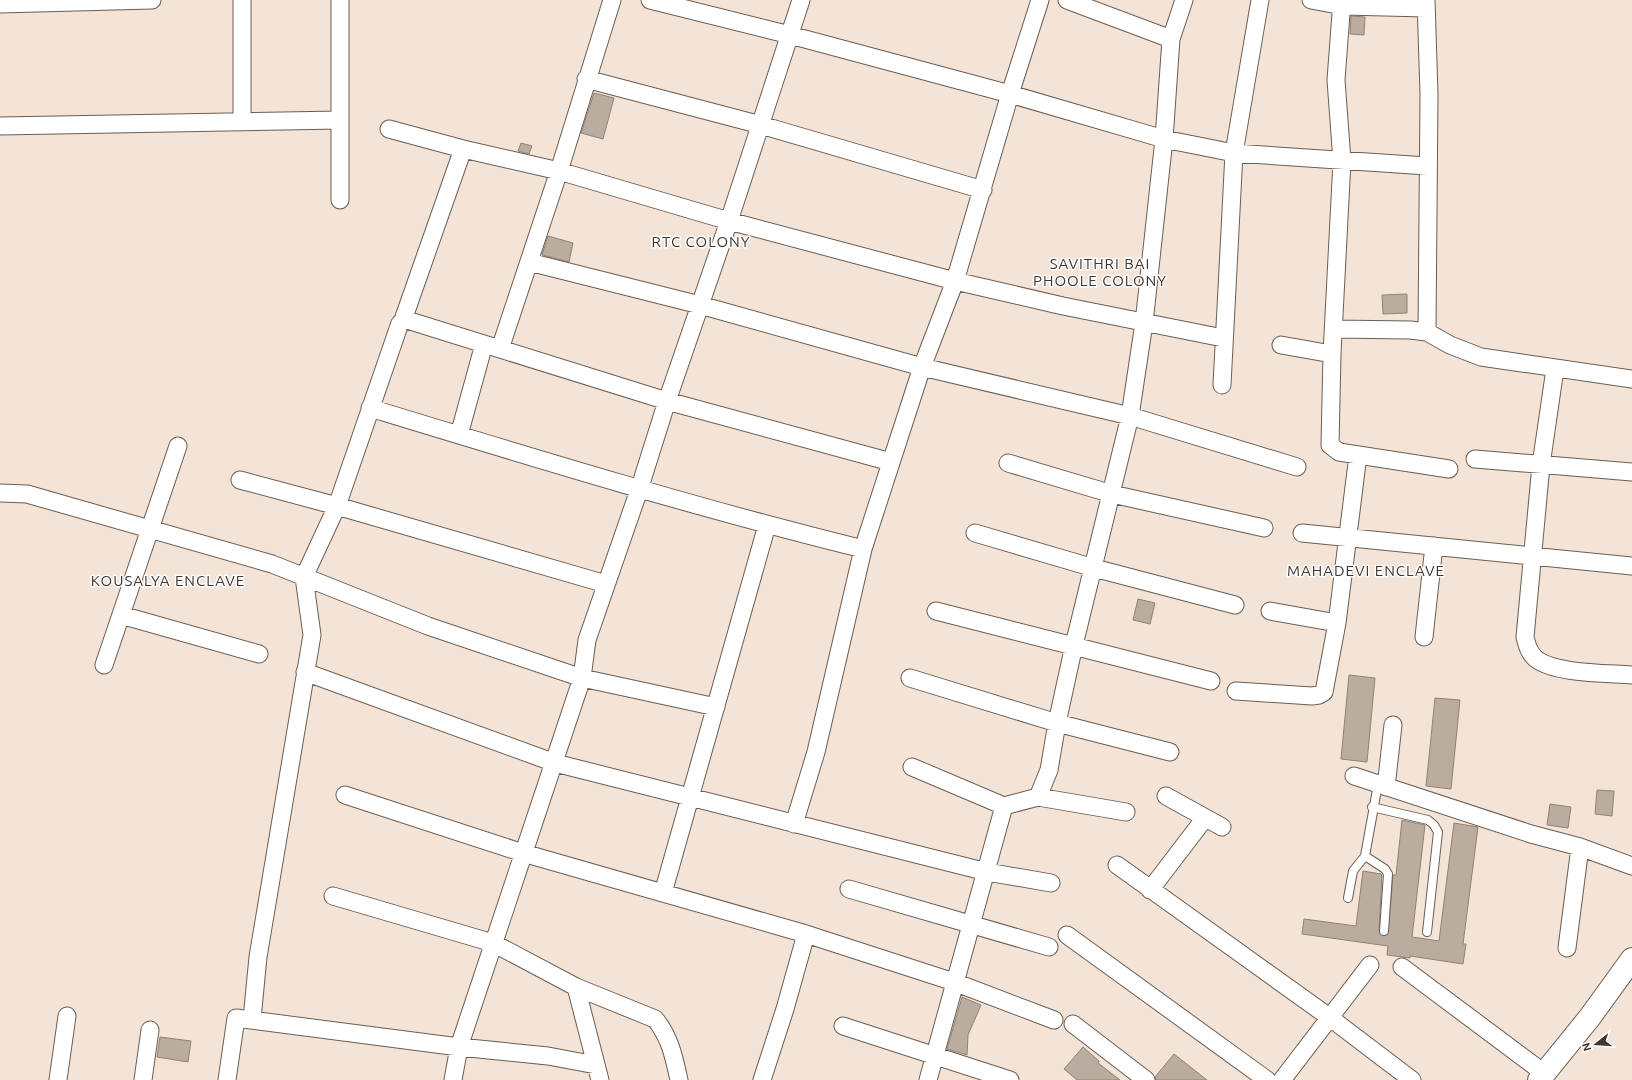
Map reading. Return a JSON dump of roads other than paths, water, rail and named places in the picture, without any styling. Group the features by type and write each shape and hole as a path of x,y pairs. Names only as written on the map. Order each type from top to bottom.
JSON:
{"street":[{"path":"0,4 34,1 152,0"},
{"path":"242,0 242,121"},
{"path":"340,0 340,200"},
{"path":"500,349 559,171 586,79 612,0"},
{"path":"650,0 790,35 1010,94 1164,139 1234,153 1427,166"},
{"path":"453,1080 459,1047 523,853 555,763 582,678 587,640 729,222 801,0"},
{"path":"794,824 816,752 862,549 922,367 955,281 1010,94 1040,0"},
{"path":"1067,0 1171,39"},
{"path":"1038,798 1049,770 1074,645 1130,416 1144,322 1164,139 1171,39 1184,0"},
{"path":"1222,385 1223,338 1234,153 1260,0"},
{"path":"1311,0 1342,3 1426,4 1429,94 1427,166 1427,332"},
{"path":"1342,3 1336,80 1342,161 1335,329 1332,354 1330,445 1339,452 1449,469"},
{"path":"586,79 761,125 983,190"},
{"path":"0,126 340,120"},
{"path":"389,130 559,171 729,222 955,281 1035,300 1223,338"},
{"path":"252,1020 258,956 312,635 304,577 337,506 398,327 403,320 463,149"},
{"path":"529,262 700,305 922,367 1130,416 1297,466"},
{"path":"403,320 667,401 891,462"},
{"path":"1335,329 1410,330 1427,332 1450,345 1481,357 1632,379"},
{"path":"459,435 484,344"},
{"path":"1282,345 1332,354"},
{"path":"1555,368 1541,465 1525,637 1528,649 1535,658 1553,668 1632,675"},
{"path":"370,408 639,490 862,549"},
{"path":"104,665 178,446"},
{"path":"1236,691 1319,696 1324,692 1337,623 1349,539 1358,455"},
{"path":"1475,459 1632,472"},
{"path":"1008,463 1112,494 1264,528"},
{"path":"240,480 337,506 606,584"},
{"path":"0,493 26,494 150,528 272,564 428,626 582,678 716,707"},
{"path":"663,893 767,525"},
{"path":"975,533 1094,568 1235,605"},
{"path":"1302,533 1349,539 1632,566"},
{"path":"1424,637 1434,546"},
{"path":"936,611 1211,681"},
{"path":"1270,611 1337,623"},
{"path":"121,615 260,654"},
{"path":"306,672 555,763 987,872 1051,883"},
{"path":"910,678 1057,724 1170,752"},
{"path":"1382,785 1394,725"},
{"path":"912,767 1004,806 1038,798 1126,812"},
{"path":"1354,776 1531,834 1580,847 1632,866"},
{"path":"346,795 523,853 806,934 954,982 1054,1020"},
{"path":"1166,796 1222,827"},
{"path":"928,1080 936,1055 954,982 987,872 1004,806"},
{"path":"1150,890 1205,818"},
{"path":"1567,948 1580,847"},
{"path":"1117,866 1329,1017 1412,1080"},
{"path":"849,889 970,926 1049,947"},
{"path":"334,896 493,943 576,987 655,1019 664,1030 670,1042 679,1080"},
{"path":"762,1080 785,1009 806,934"},
{"path":"1067,935 1267,1080"},
{"path":"1282,1080 1370,965"},
{"path":"1402,967 1541,1076 1628,970"},
{"path":"576,987 598,1073"},
{"path":"58,1080 67,1016"},
{"path":"227,1080 236,1018 459,1047 548,1056 598,1073"},
{"path":"1073,1024 1146,1080"},
{"path":"843,1026 1010,1080"},
{"path":"143,1080 150,1030"}],"lane":[{"path":"1348,898 1353,871 1365,856 1372,807 1382,785"},
{"path":"1372,807 1428,820 1434,825 1438,832 1427,932"},
{"path":"1365,856 1384,869 1388,874 1384,931"}],"district":[{"name":"RTC COLONY","path":"701,242"},
{"name":"SAVITHRI BAI PHOOLE COLONY","path":"1100,272"},
{"name":"MAHADEVI ENCLAVE","path":"1366,571"},
{"name":"KOUSALYA ENCLAVE","path":"168,581"}]}
